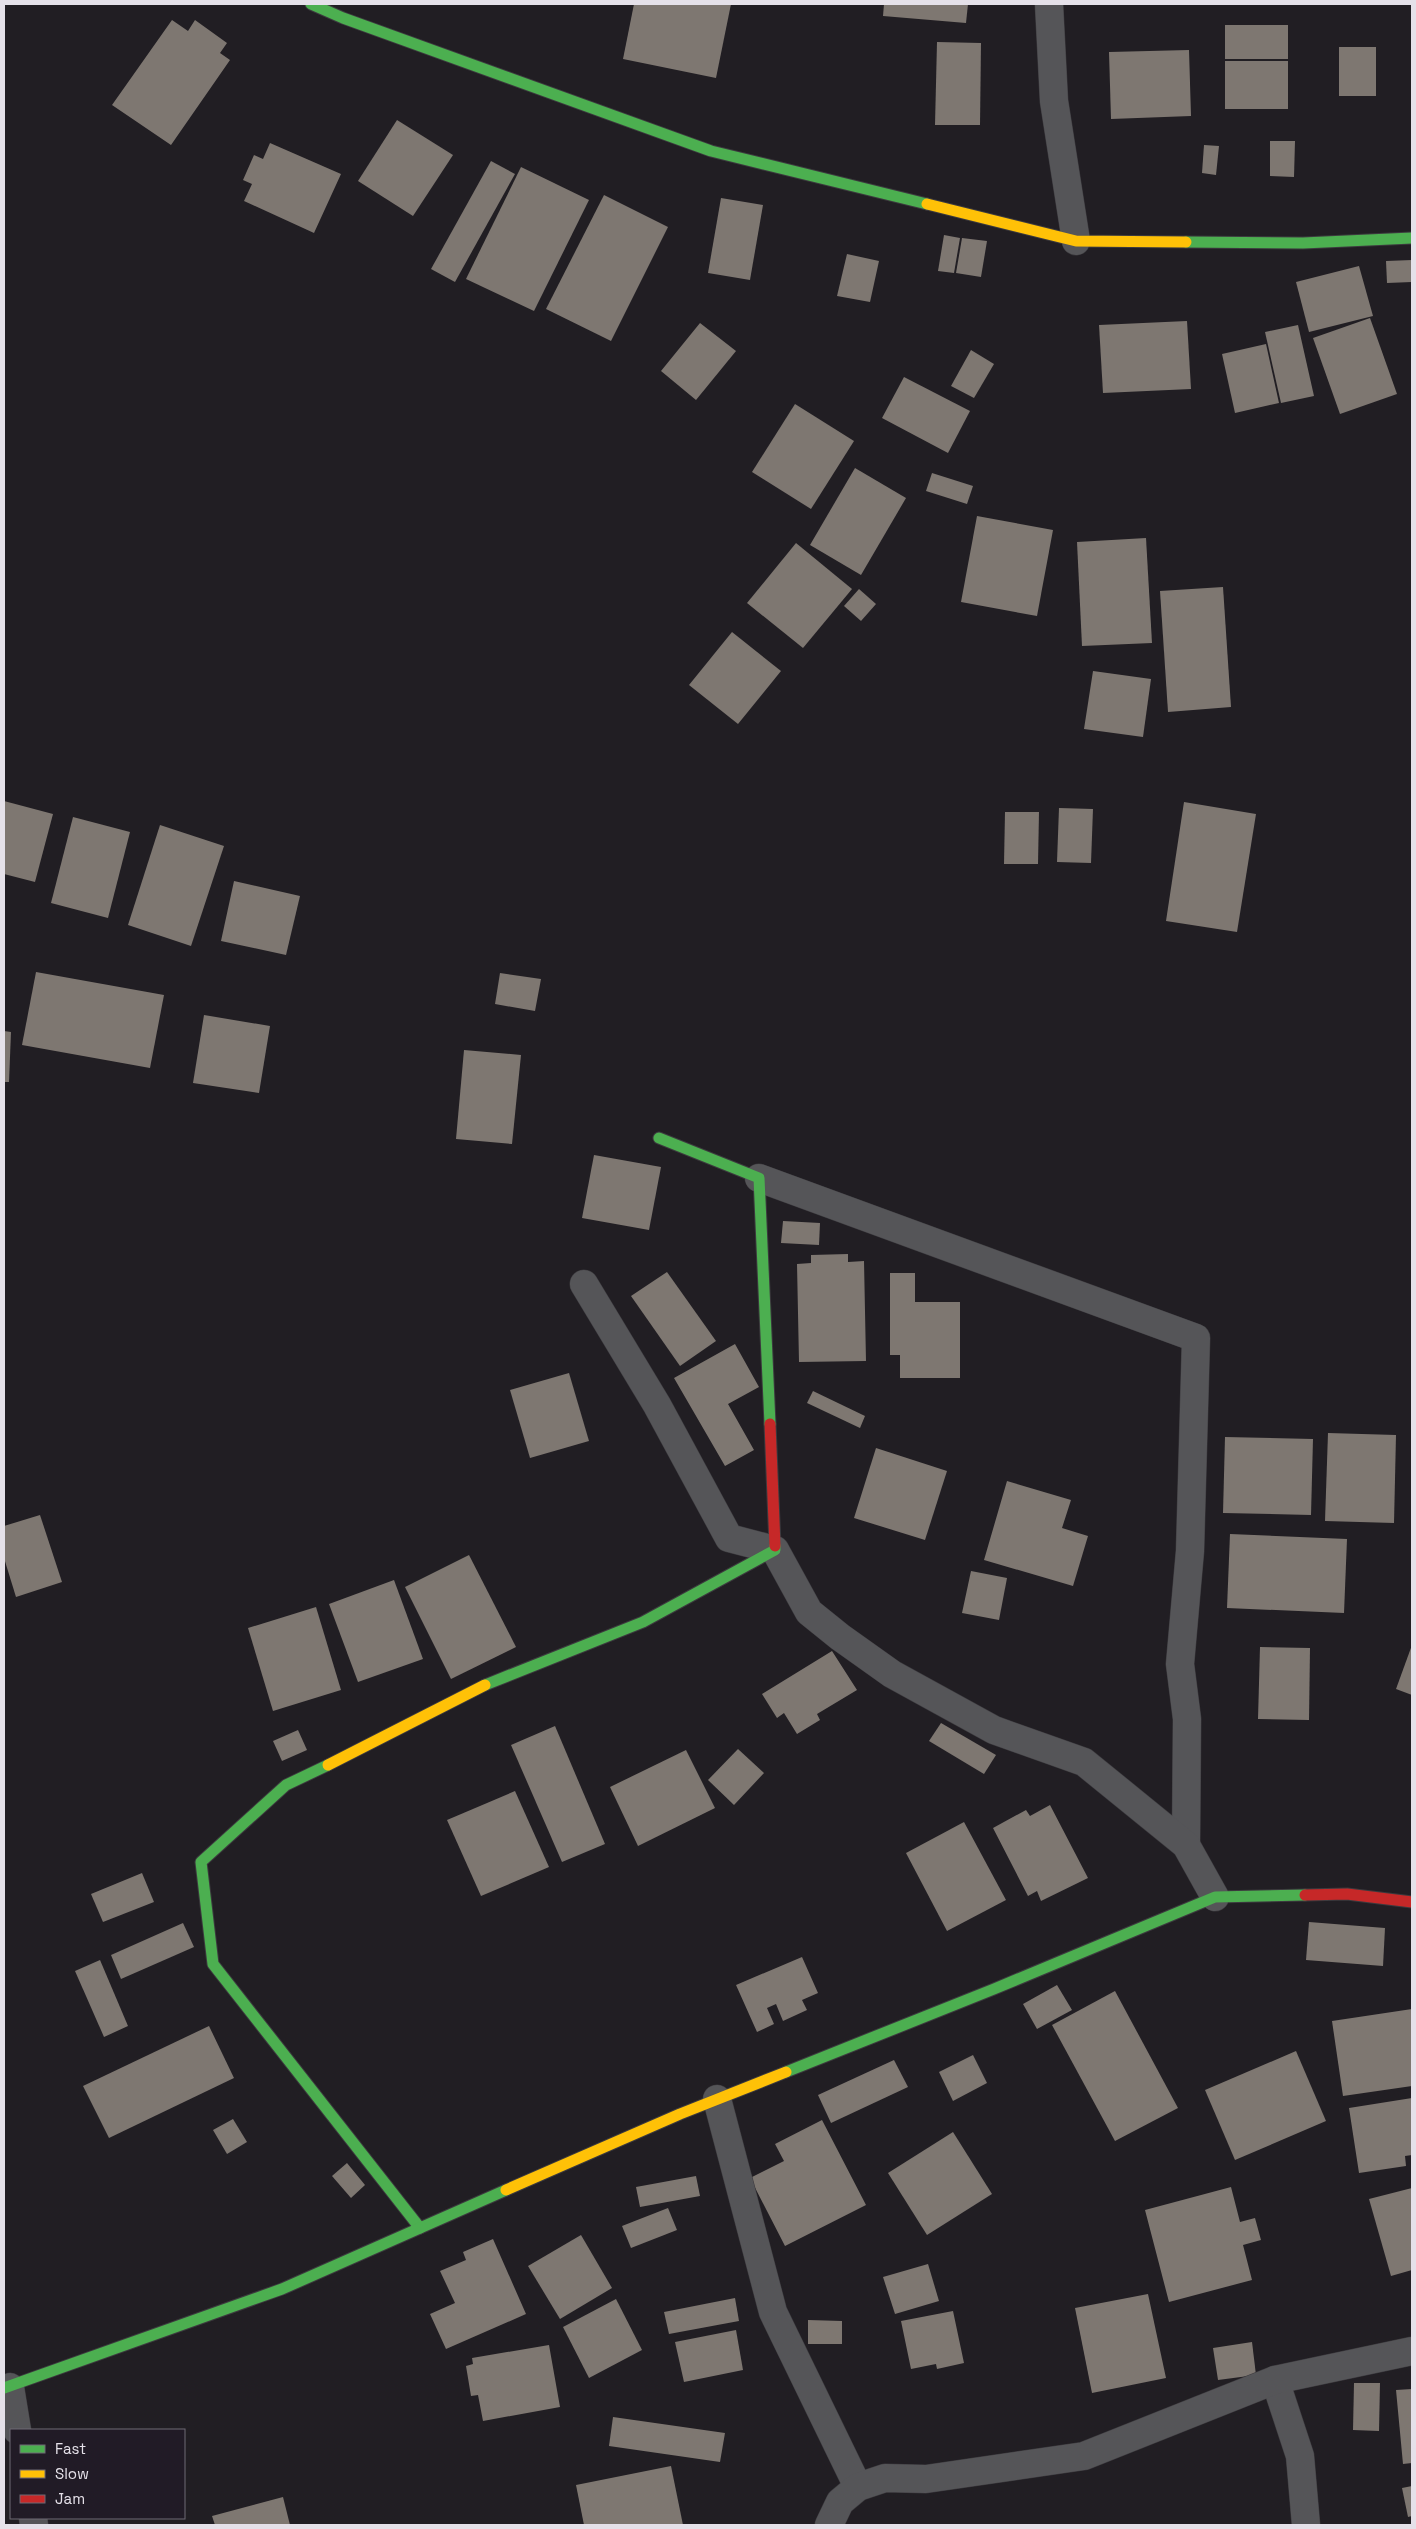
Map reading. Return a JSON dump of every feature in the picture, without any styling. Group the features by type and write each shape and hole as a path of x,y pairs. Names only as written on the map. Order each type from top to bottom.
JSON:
{"street":[{"path":"311,4 343,18 711,151 1076,241 1303,243 1412,238"},
{"path":"1049,4 1054,101 1076,241"},
{"path":"660,1138 759,1178 1196,1338 1190,1551 1180,1664 1187,1719 1186,1845"},
{"path":"759,1178 774,1550 809,1612 892,1674 994,1730 1084,1762 1186,1845 1215,1897"},
{"path":"584,1284 657,1405 730,1538 774,1550"},
{"path":"420,2228 213,1964 201,1862 286,1784 374,1743 476,1689 644,1622 774,1550"},
{"path":"17,2429 7,2387 282,2289 717,2099 994,1989 1215,1897 1346,1894 1412,1902"},
{"path":"717,2099 773,2312 858,2487"},
{"path":"829,2525 840,2502 858,2487 885,2478 926,2479 1084,2456 1275,2380 1412,2351"},
{"path":"1275,2380 1300,2456 1306,2525"}],"building":[{"path":"634,4 731,4 716,78 623,59"},
{"path":"884,4 968,4 966,23 883,16"},
{"path":"172,20 188,31 195,20 227,43 220,53 230,60 171,145 112,105"},
{"path":"1225,25 1288,25 1288,59 1225,59"},
{"path":"937,42 981,43 980,125 935,125"},
{"path":"1339,47 1376,47 1376,96 1339,96"},
{"path":"1189,50 1191,116 1111,119 1109,52"},
{"path":"1225,61 1288,61 1288,109 1225,109"},
{"path":"397,120 453,155 413,216 358,181"},
{"path":"1270,141 1295,141 1294,177 1270,176"},
{"path":"270,143 341,174 314,233 244,201 252,184 243,180 254,155 263,159"},
{"path":"1204,145 1219,146 1216,175 1202,173"},
{"path":"491,161 515,174 455,282 431,269"},
{"path":"521,167 589,200 534,311 466,279"},
{"path":"604,195 668,227 611,341 546,309"},
{"path":"721,198 763,205 750,280 708,273"},
{"path":"944,235 960,238 954,273 938,271"},
{"path":"962,238 987,241 981,277 956,273"},
{"path":"847,254 879,261 870,302 837,296"},
{"path":"1412,260 1412,282 1387,283 1386,261"},
{"path":"1359,266 1373,316 1309,332 1296,282"},
{"path":"1370,318 1397,394 1340,414 1313,338"},
{"path":"1187,321 1191,389 1103,393 1099,325"},
{"path":"700,323 736,351 696,400 661,371"},
{"path":"1298,325 1314,396 1281,403 1265,332"},
{"path":"1266,344 1279,403 1235,413 1222,354"},
{"path":"971,350 994,364 974,398 951,386"},
{"path":"904,377 970,411 948,453 882,418"},
{"path":"795,404 854,441 811,509 752,472"},
{"path":"855,468 906,498 861,575 810,545"},
{"path":"932,473 973,486 967,504 926,491"},
{"path":"977,516 1053,530 1037,616 961,602"},
{"path":"1146,538 1152,643 1082,646 1077,542"},
{"path":"796,543 852,589 803,648 747,603"},
{"path":"1223,587 1231,707 1168,712 1160,591"},
{"path":"859,589 876,604 861,621 844,606"},
{"path":"732,632 781,671 738,724 689,685"},
{"path":"1093,671 1151,679 1143,737 1084,729"},
{"path":"4,801 53,814 35,882 4,874"},
{"path":"1184,802 1256,814 1237,932 1166,921"},
{"path":"1059,808 1093,809 1091,863 1057,862"},
{"path":"1005,812 1039,812 1038,864 1004,864"},
{"path":"73,817 130,832 108,918 51,903"},
{"path":"160,825 224,846 191,946 128,925"},
{"path":"234,881 300,896 286,955 221,941"},
{"path":"36,972 164,995 150,1068 22,1045"},
{"path":"500,973 541,979 535,1011 495,1004"},
{"path":"204,1015 270,1026 259,1093 193,1083"},
{"path":"4,1031 11,1032 9,1082 4,1082"},
{"path":"464,1050 521,1055 512,1144 456,1139"},
{"path":"594,1155 661,1167 649,1230 582,1218"},
{"path":"783,1221 820,1223 819,1245 781,1243"},
{"path":"848,1254 848,1262 864,1261 866,1361 799,1362 797,1264 811,1263 811,1255"},
{"path":"667,1272 716,1341 680,1366 631,1296"},
{"path":"890,1273 915,1273 915,1302 960,1302 960,1378 900,1378 900,1355 890,1355"},
{"path":"735,1344 759,1387 728,1404 754,1450 725,1466 674,1378"},
{"path":"569,1373 589,1441 530,1458 510,1390"},
{"path":"813,1391 865,1416 860,1428 807,1403"},
{"path":"1328,1433 1396,1435 1394,1523 1325,1521"},
{"path":"1225,1437 1313,1439 1311,1515 1223,1513"},
{"path":"876,1448 947,1471 925,1540 854,1518"},
{"path":"1007,1481 1071,1500 1062,1528 1088,1536 1073,1586 984,1560"},
{"path":"40,1515 62,1582 16,1597 4,1558 4,1526"},
{"path":"1230,1534 1347,1539 1344,1613 1227,1608"},
{"path":"469,1555 516,1647 451,1679 405,1587"},
{"path":"971,1571 1007,1578 999,1620 962,1613"},
{"path":"394,1580 423,1659 358,1682 329,1604"},
{"path":"316,1607 341,1690 273,1711 248,1628"},
{"path":"1412,1645 1412,1695 1396,1689"},
{"path":"1260,1647 1310,1648 1309,1720 1258,1719"},
{"path":"832,1651 857,1690 817,1714 820,1720 797,1734 784,1713 777,1718 762,1694"},
{"path":"941,1723 996,1755 984,1774 929,1741"},
{"path":"555,1726 605,1844 562,1862 511,1745"},
{"path":"298,1730 307,1750 282,1761 273,1741"},
{"path":"738,1749 764,1773 734,1805 708,1780"},
{"path":"686,1750 715,1808 638,1846 610,1787"},
{"path":"515,1791 549,1867 481,1896 447,1820"},
{"path":"1050,1805 1088,1878 1041,1901 1037,1891 1028,1896 993,1828 1026,1810 1030,1816"},
{"path":"964,1822 1006,1900 947,1931 906,1853"},
{"path":"142,1873 154,1902 103,1922 91,1894"},
{"path":"1309,1922 1385,1928 1383,1966 1306,1960"},
{"path":"183,1923 194,1947 121,1979 111,1955"},
{"path":"802,1957 818,1993 802,2000 807,2010 783,2021 776,2004 767,2008 774,2024 757,2032 736,1985"},
{"path":"100,1960 128,2026 104,2037 75,1971"},
{"path":"1057,1985 1072,2010 1037,2029 1023,2004"},
{"path":"1115,1991 1178,2108 1115,2141 1052,2025"},
{"path":"1412,2009 1412,2086 1343,2096 1332,2021"},
{"path":"209,2026 234,2078 109,2138 83,2086"},
{"path":"1296,2051 1326,2121 1235,2160 1205,2090"},
{"path":"973,2055 987,2083 953,2101 939,2072"},
{"path":"894,2060 908,2087 831,2123 818,2095"},
{"path":"1412,2098 1412,2155 1405,2156 1406,2166 1359,2173 1349,2108"},
{"path":"233,2119 247,2142 227,2154 213,2130"},
{"path":"822,2120 866,2205 785,2246 750,2178 784,2161 775,2144"},
{"path":"953,2132 992,2194 927,2235 888,2173"},
{"path":"347,2163 365,2185 351,2198 332,2176"},
{"path":"696,2176 700,2196 640,2207 636,2187"},
{"path":"1231,2187 1240,2222 1255,2218 1261,2240 1243,2245 1252,2280 1169,2302 1145,2210"},
{"path":"1412,2188 1412,2270 1391,2276 1369,2199"},
{"path":"668,2208 677,2230 631,2248 622,2226"},
{"path":"581,2235 612,2288 560,2319 528,2266"},
{"path":"493,2239 526,2314 446,2349 430,2314 455,2303 440,2271 466,2260 463,2252"},
{"path":"928,2264 939,2301 895,2314 883,2277"},
{"path":"1148,2294 1166,2378 1092,2393 1075,2308"},
{"path":"735,2298 739,2321 669,2334 664,2312"},
{"path":"616,2299 642,2350 589,2378 563,2327"},
{"path":"953,2311 964,2363 937,2369 936,2364 911,2369 901,2321"},
{"path":"808,2320 842,2321 842,2344 808,2344"},
{"path":"736,2330 743,2370 684,2382 675,2342"},
{"path":"1252,2342 1256,2375 1218,2380 1213,2348"},
{"path":"549,2345 560,2407 483,2421 478,2395 471,2396 466,2366 473,2364 472,2358"},
{"path":"1354,2383 1380,2383 1379,2431 1353,2430"},
{"path":"1412,2389 1412,2463 1403,2464 1396,2390"},
{"path":"613,2417 725,2433 720,2462 609,2446"},
{"path":"671,2466 683,2525 584,2525 576,2485"},
{"path":"1412,2486 1412,2516 1408,2517 1402,2488"},
{"path":"283,2497 290,2525 215,2525 212,2516"}],"traffic: fast":[{"path":"311,4 343,18 711,151 927,204"},
{"path":"1186,242 1303,243 1412,238"},
{"path":"659,1138 759,1178 770,1424"},
{"path":"485,1685 643,1622 775,1550 775,1546"},
{"path":"328,1765 286,1785 201,1862 213,1964 420,2228"},
{"path":"786,2072 994,1989 1215,1897 1305,1895"},
{"path":"4,2388 282,2289 506,2190"}],"traffic: slow":[{"path":"927,204 1076,241 1186,242"},
{"path":"328,1765 485,1685"},
{"path":"506,2190 680,2114 786,2072"}],"traffic: jam":[{"path":"770,1424 775,1546"},
{"path":"1305,1895 1347,1894 1412,1902"}]}
